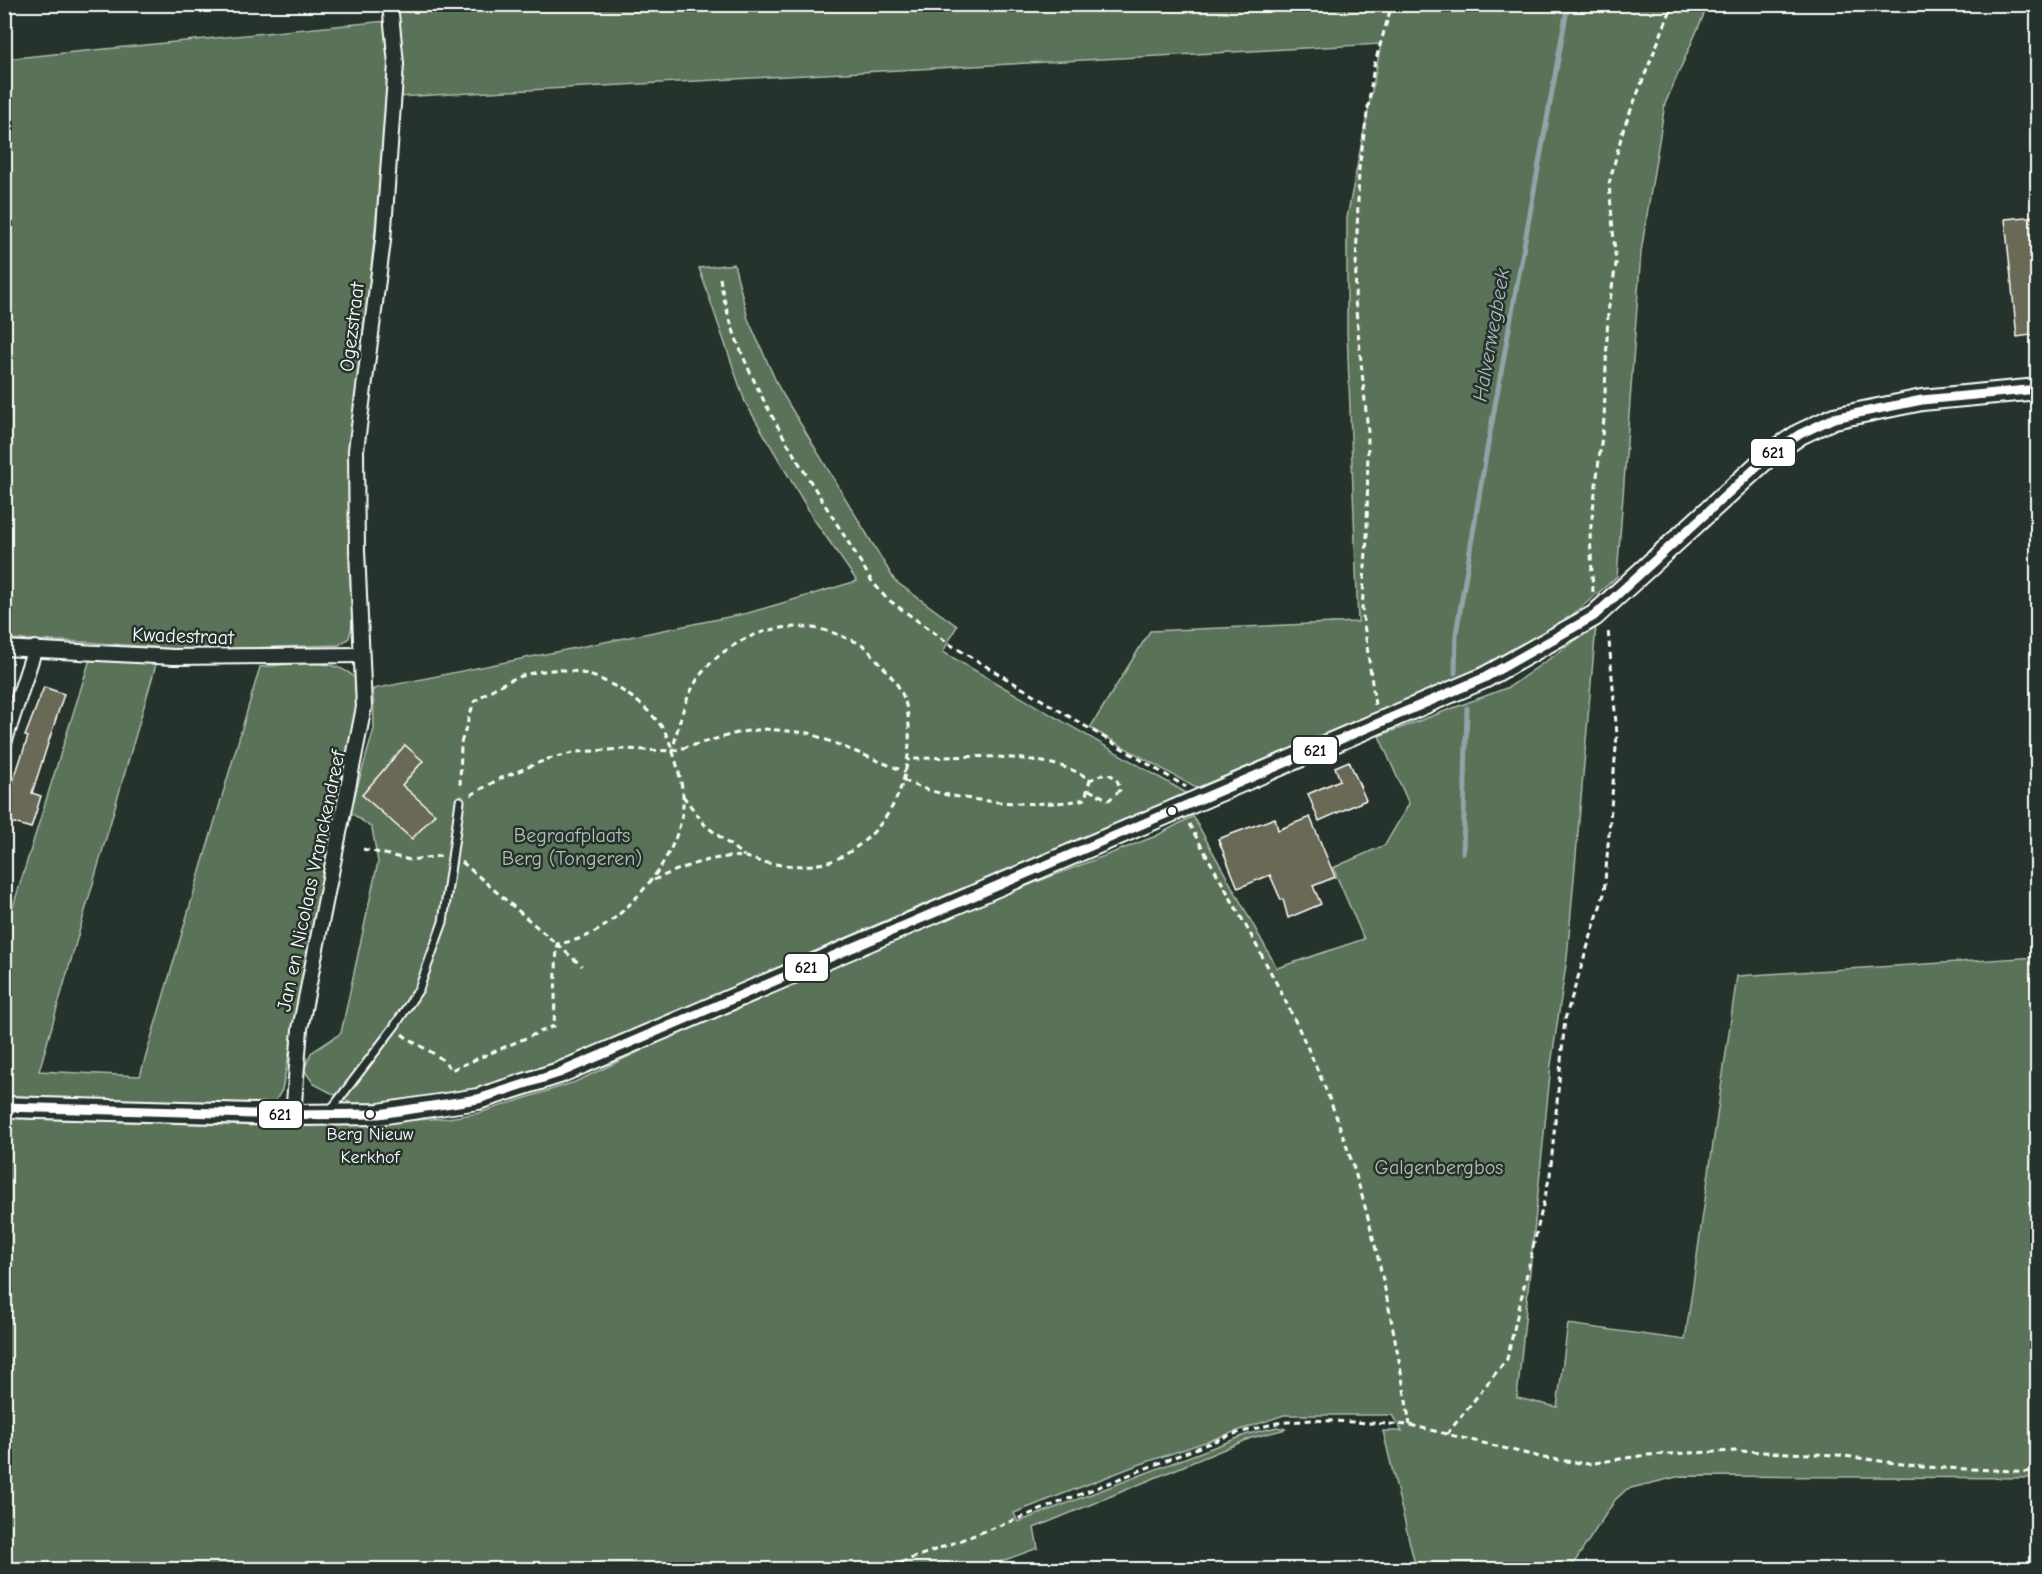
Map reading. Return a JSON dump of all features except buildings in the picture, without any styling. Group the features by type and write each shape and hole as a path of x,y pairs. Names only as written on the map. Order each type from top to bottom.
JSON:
{"street":[{"name":"Ogezstraat","path":"360,655 356,450 383,241 396,64 390,4"},
{"path":"4,1107 292,1115 400,1112 478,1099 560,1073 1484,678 1600,611 1772,453 1800,434 1834,418 1922,400 2037,389"},
{"name":"Kwadestraat","path":"4,648 174,657 360,655"},
{"path":"4,743 35,648"},
{"name":"Jan en Nicolaas Vranckendreef","path":"292,1115 300,1029 360,741 364,707 360,655"}],"lane":[{"path":"327,1115 394,1027 419,989 443,922 460,801"}],"path":[{"path":"1377,724 1362,609 1367,538 1368,432 1355,300 1359,169 1374,66 1392,4"},
{"path":"1447,1434 1507,1359 1550,1175 1565,1019 1604,894 1617,735 1590,534 1604,419 1608,312 1616,264 1609,184 1623,130 1673,4"},
{"path":"720,278 724,308 735,339 766,403 871,580 886,598 951,645 1204,798"},
{"path":"652,881 673,871 711,860 745,857 762,862 795,865 822,864 844,856 872,836 892,807 906,772 909,727 903,695 886,670 863,645 827,630 794,625 767,631 735,644 712,661 695,685 679,716 672,751"},
{"path":"745,857 705,825 683,796 672,751 664,730 629,694 614,685 577,672 555,669 536,671 510,679 474,702 460,743 460,801 499,779 548,759 577,752 622,749 672,751 741,732 787,730 809,733 906,772"},
{"path":"908,760 976,755 996,757 1067,769 1083,774 1090,780"},
{"path":"1089,790 1109,800 1120,790 1118,781 1113,775 1104,772 1090,780"},
{"path":"904,780 939,792 1022,803 1070,802 1085,799 1090,780"},
{"path":"557,944 582,940 598,932 652,881 665,861 677,831 683,796"},
{"path":"1181,809 1244,921 1301,1033 1336,1116 1365,1206 1392,1317 1410,1425"},
{"path":"363,849 410,860 453,854 582,966"},
{"path":"394,1027 419,1048 444,1058 451,1070 554,1026 557,944"},
{"path":"881,1569 1020,1518 1230,1435 1256,1428 1312,1420 1410,1425 1544,1458 1588,1464 1646,1455 1736,1451 1838,1455 1923,1467 2037,1472"}],"green space":[{"path":"397,5 1708,5 1665,104 1641,252 1617,577 1557,628 1516,654 1196,788 1090,728 1150,631 1358,622 1347,330 1347,218 1381,44 398,97 402,49"},
{"path":"386,21 391,68 361,370 354,618 349,638 339,645 191,650 5,639 5,59"},
{"name":"Begraafplaats Berg (Tongeren)","path":"734,264 748,319 779,388 895,581 957,626 943,652 1188,794 896,916 566,1060 497,1086 433,1099 398,1100 358,1107 314,1084 304,1070 311,1053 341,1033 378,862 372,828 350,812 374,729 373,689 748,613 857,581 813,518 745,402 699,268"},
{"name":"Galgenbergbos","path":"1596,626 1567,958 1551,1065 1517,1398 1557,1407 1568,1324 1685,1340 1737,976 2037,957 2037,1478 1681,1476 1627,1489 1615,1500 1570,1569 1416,1569 1383,1431 1402,1431 1392,1415 1284,1415 1135,1466 1014,1513 1018,1522 1248,1434 1277,1427 1286,1429 1251,1438 1034,1528 1038,1548 980,1569 5,1570 5,1118 294,1127 448,1118 479,1113 575,1082 676,1034 1003,895 1156,836 1193,816 1277,968 1364,939 1333,868 1385,845 1409,804 1379,736 1509,687"},
{"path":"91,656 157,661 39,1071 140,1076 260,667 323,664 335,666 355,678 357,702 348,761 282,1090 273,1105 5,1096 5,932"}],"waterway":[{"name":"Halverwegbeek","path":"1455,673 1456,634 1486,455 1568,4"},
{"name":"Halverwegbeek","path":"1463,853 1467,708"}],"transit line":[{"name":"621","path":"4,1107 293,1115 379,1114 478,1099 559,1073 1484,678 1594,616 1772,453 1800,434 1834,418 1922,400 2038,389"}],"place":[{"name":"Berg Nieuw Kerkhof","path":"370,1114"}]}
